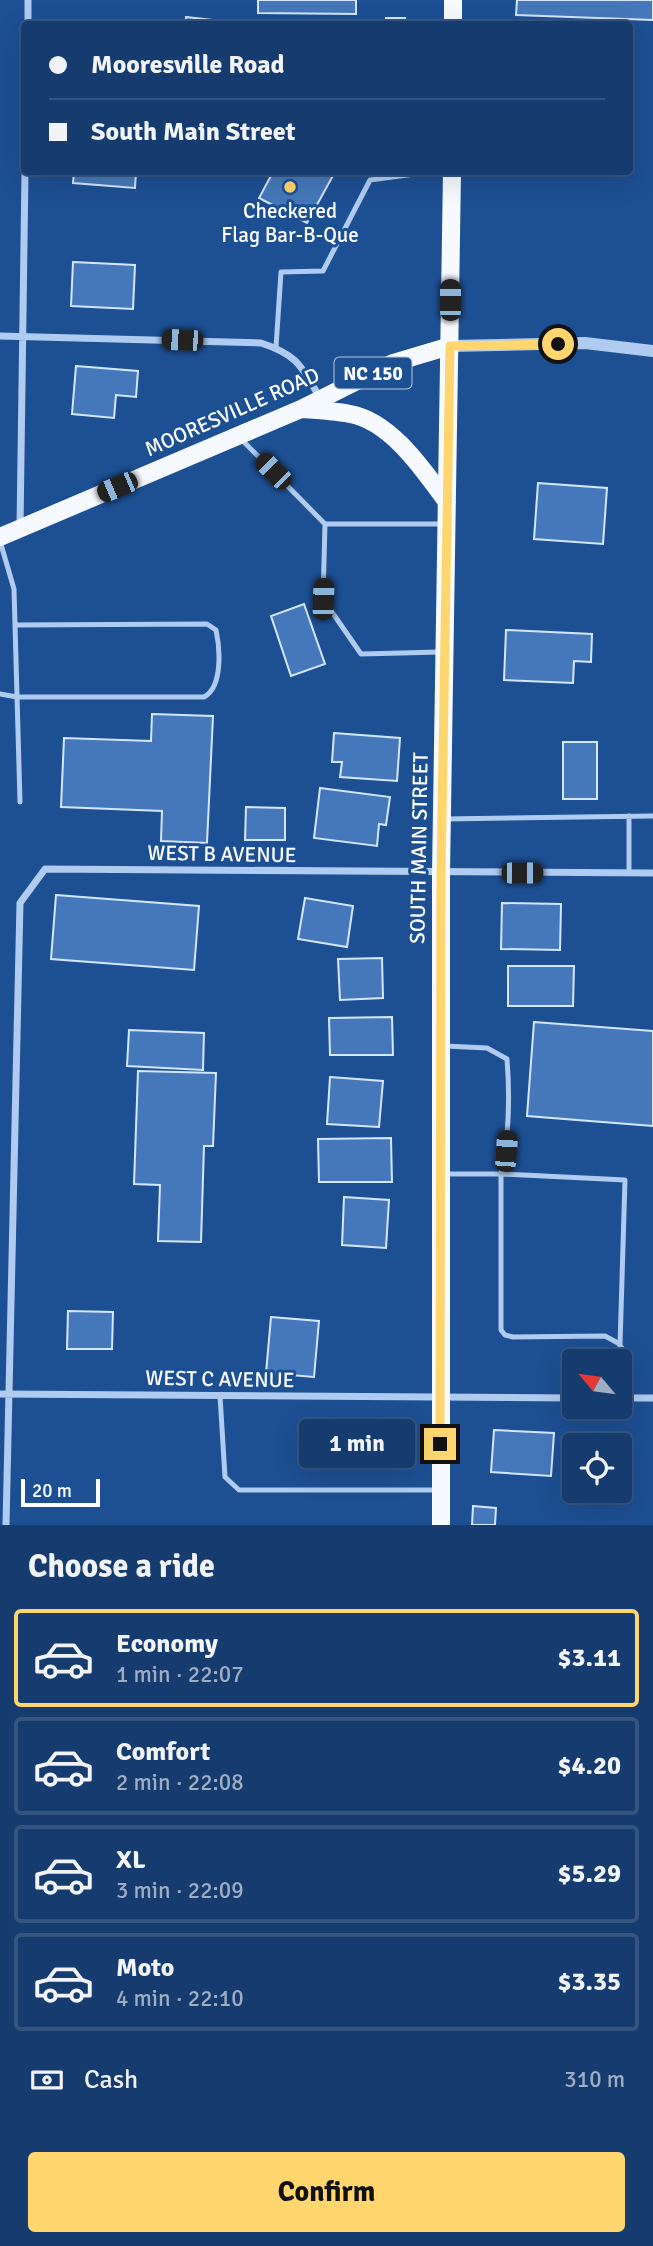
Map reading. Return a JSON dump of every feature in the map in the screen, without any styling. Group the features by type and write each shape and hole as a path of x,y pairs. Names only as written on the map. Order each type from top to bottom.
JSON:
{"main road":[{"path":"453,0 453,21"},
{"name":"SOUTH MAIN STREET","path":"441,1525 441,874 452,175"},
{"name":"MOORESVILLE ROAD","path":"0,539 20,527 301,409 393,363 450,346"},
{"path":"301,409 353,414 378,426 402,445 447,502"}],"street":[{"path":"28,0 28,21"},
{"path":"20,527 25,175"},
{"path":"0,336 261,343 276,347 300,363 320,399"},
{"name":"MOORESVILLE ROAD","path":"450,346 585,343 653,351"},
{"name":"WEST B AVENUE","path":"4,1394 20,902 45,869 441,874"},
{"path":"441,874 653,873"},
{"path":"4,1394 6,1525"},
{"name":"WEST C AVENUE","path":"4,1394 562,1398"},
{"path":"632,1398 653,1398"}],"lane":[{"path":"276,347 281,272 323,271 370,180 407,175"},
{"path":"238,436 325,524 446,524"},
{"path":"325,524 323,599 361,654 444,652"},
{"path":"0,539 14,589 20,802"},
{"path":"0,694 17,697 204,697 211,693 216,679 218,640 216,629 207,624 15,625"},
{"path":"629,816 629,873"},
{"path":"442,819 653,816"},
{"path":"440,1046 487,1048 507,1059 506,1151 501,1174 501,1330 505,1335 513,1337 605,1336 620,1345"},
{"path":"440,1174 625,1180 622,1349"},
{"path":"220,1396 225,1478 239,1490 440,1490"}],"building":[{"path":"258,0 356,0 356,14 258,13"},
{"path":"517,0 653,0 653,20 516,15"},
{"path":"186,17 221,21 185,21"},
{"path":"386,18 405,18 405,21 386,21"},
{"path":"74,175 136,175 135,188 73,183"},
{"path":"271,175 333,175 307,223 259,198"},
{"path":"73,262 135,265 133,309 71,306"},
{"path":"76,366 138,371 136,397 116,395 114,418 72,414"},
{"path":"538,483 607,488 603,544 534,539"},
{"path":"304,604 325,664 291,676 271,616"},
{"path":"506,630 592,634 591,662 574,661 573,683 504,680"},
{"path":"152,714 213,716 207,843 161,841 162,811 61,807 64,738 151,741"},
{"path":"334,733 400,738 397,781 340,777 342,762 332,762"},
{"path":"563,742 597,742 597,799 563,799"},
{"path":"320,788 390,797 386,825 379,824 377,846 314,838"},
{"path":"246,807 285,808 285,840 245,840"},
{"path":"56,895 199,906 194,970 51,959"},
{"path":"305,898 353,906 347,947 298,939"},
{"path":"502,903 561,904 560,950 501,949"},
{"path":"382,958 383,998 340,1000 338,959"},
{"path":"508,966 574,966 573,1006 508,1006"},
{"path":"392,1017 393,1055 330,1055 329,1018"},
{"path":"534,1022 653,1031 653,1126 527,1116"},
{"path":"129,1030 204,1033 203,1070 127,1066"},
{"path":"138,1071 216,1073 213,1146 204,1146 201,1242 158,1241 160,1185 134,1184"},
{"path":"330,1077 383,1081 379,1127 327,1124"},
{"path":"391,1138 392,1182 319,1182 318,1139"},
{"path":"344,1197 389,1200 386,1248 342,1245"},
{"path":"68,1311 113,1312 112,1349 67,1349"},
{"path":"271,1317 319,1321 314,1377 266,1373"},
{"path":"494,1430 554,1433 551,1476 491,1472"},
{"path":"473,1506 496,1508 495,1525 472,1525"}],"place":[{"name":"Checkered Flag Bar-B-Que","path":"290,187"}],"route":[{"path":"440,1444 441,874 450,346 558,344"}]}
